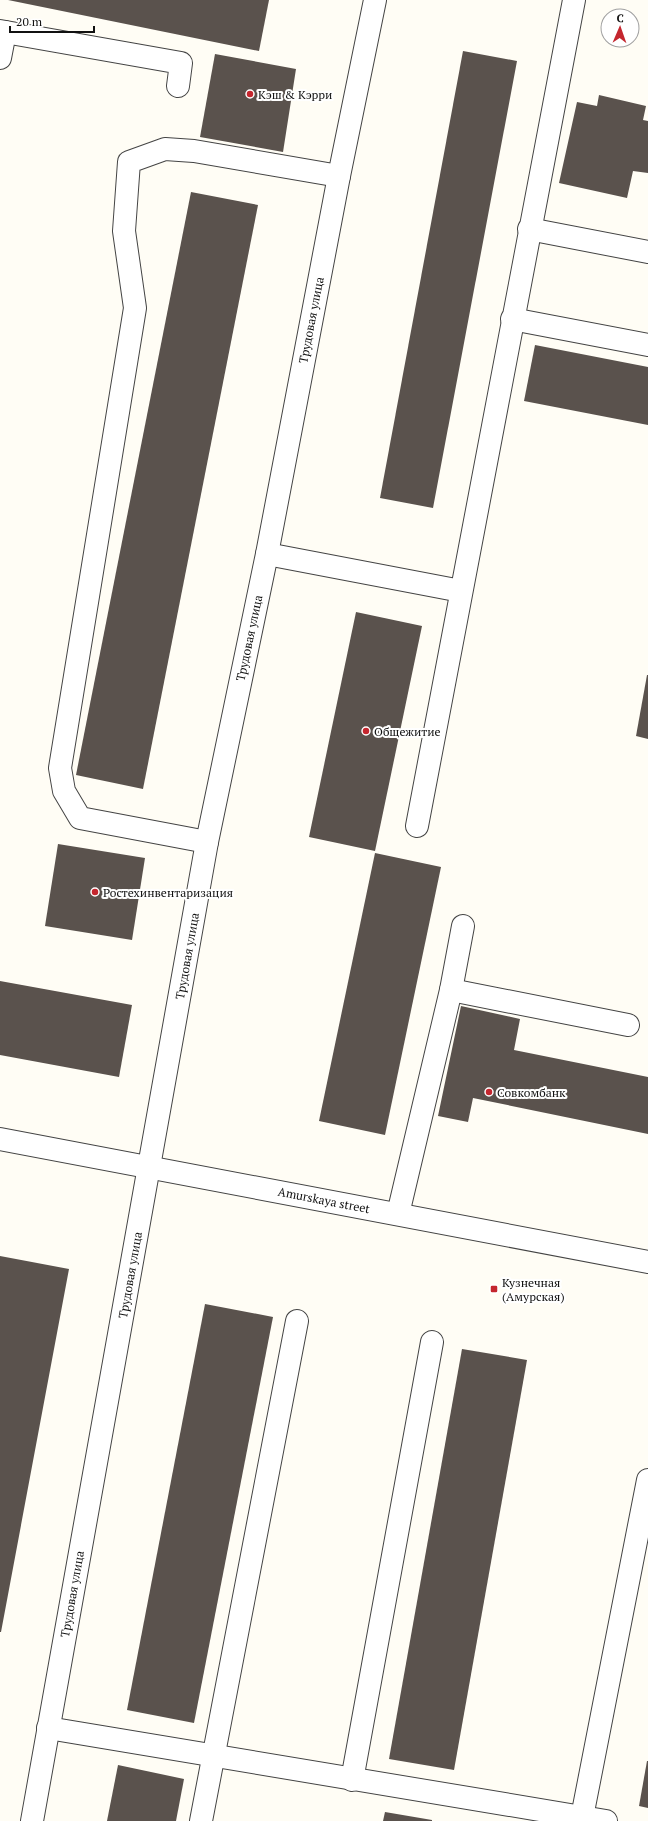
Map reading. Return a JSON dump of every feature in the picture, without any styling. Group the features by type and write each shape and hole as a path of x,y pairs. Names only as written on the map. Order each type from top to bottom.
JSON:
{"street":[{"name":"Трудовая улица","path":"32,1821 207,842 267,554 339,176 375,0"},
{"path":"417,826 529,229 574,0"},
{"path":"0,58 2,32 182,63 178,86"},
{"path":"207,842 80,818 64,791 60,768 135,308 124,231 129,162 165,149 194,151 339,176"},
{"path":"529,229 648,252"},
{"path":"512,319 648,345"},
{"path":"267,554 461,591"},
{"path":"398,1214 451,990 463,926"},
{"path":"451,990 628,1025"},
{"name":"Amurskaya street","path":"0,1139 150,1166 648,1262"},
{"path":"201,1821 297,1321"},
{"path":"352,1780 432,1342"},
{"path":"582,1817 648,1480"},
{"path":"48,1728 213,1755 352,1780 606,1821"}],"building":[{"path":"8,0 269,0 259,51"},
{"path":"463,51 517,61 433,508 380,498"},
{"path":"215,54 296,69 283,152 200,137"},
{"path":"599,95 646,106 643,120 648,121 648,173 633,171 627,198 559,183 577,102 597,106"},
{"path":"191,192 258,205 143,789 76,775"},
{"path":"535,345 648,367 648,425 524,401"},
{"name":"Общежитие","path":"356,612 422,626 375,851 309,837"},
{"path":"648,675 648,739 636,736"},
{"name":"Ростехинвентаризация","path":"58,844 145,858 132,940 45,926"},
{"path":"375,853 441,867 385,1135 319,1121"},
{"path":"0,981 132,1005 119,1077 0,1055"},
{"path":"461,1006 520,1019 514,1050 648,1077 648,1134 473,1098 468,1122 438,1116"},
{"path":"0,1256 69,1269 1,1632 0,1632"},
{"path":"205,1304 273,1317 194,1723 127,1710"},
{"path":"462,1349 527,1360 454,1770 389,1759"},
{"path":"648,1761 648,1808 639,1806"},
{"path":"118,1765 184,1779 176,1821 107,1821"},
{"path":"385,1812 432,1820 432,1821 383,1821"}],"place":[{"name":"Кэш & Кэрри","path":"250,94"},
{"name":"Общежитие","path":"366,731"},
{"name":"Ростехинвентаризация","path":"95,892"},
{"name":"Совкомбанк","path":"489,1092"},
{"name":"Кузнечная (Амурская)","path":"494,1289"}]}
